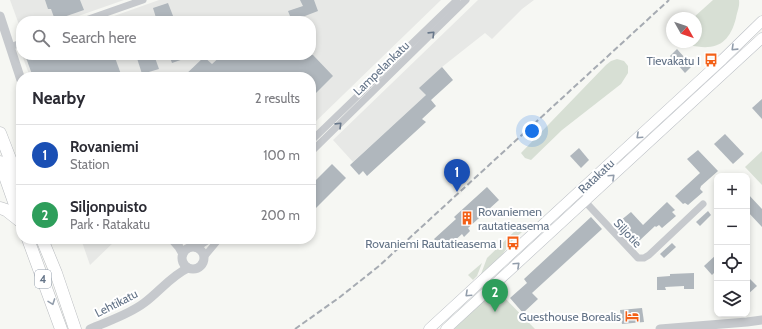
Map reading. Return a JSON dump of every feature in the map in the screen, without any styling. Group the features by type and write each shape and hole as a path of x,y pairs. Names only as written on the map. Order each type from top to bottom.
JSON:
{"highway":[{"path":"0,133 16,174"},
{"path":"0,162 16,208"},
{"path":"13,167 16,171"},
{"path":"1,208 16,218"},
{"name":"4","path":"30,244 59,324"},
{"name":"4","path":"45,244 75,329"}],"main road":[{"name":"Ratakatu","path":"429,329 723,59 762,21"},
{"name":"Ratakatu","path":"446,329 762,38"}],"street":[{"path":"97,16 142,0"},
{"name":"Lampelankatu","path":"316,135 457,0"},
{"name":"Lampelankatu","path":"316,147 466,0"},
{"path":"0,16 18,72"},
{"path":"10,47 16,45"},
{"name":"Siljotie","path":"577,193 635,256 640,258 649,255 704,204"},
{"path":"177,244 179,246 183,264 188,268 194,269 202,264 204,257 215,244"},
{"path":"185,244 201,251 204,257"},
{"path":"182,256 188,248 200,244"},
{"name":"Lehtikatu","path":"169,281 182,256"},
{"name":"Lehtikatu","path":"90,329 138,308 169,281 188,268"},
{"path":"660,329 762,320"}],"shaded area":[{"path":"10,0 124,0 78,16 16,16"},
{"path":"159,0 441,0 316,121 316,72 28,72 24,60 316,60 316,16 114,16"},
{"path":"478,0 534,0 522,9 492,39 485,33 442,67 420,88 426,95 353,162 333,140"},
{"path":"713,0 739,0 739,7 733,27 725,40 720,44 702,47 702,12 700,12"},
{"path":"617,59 624,61 628,66 628,73 621,84 562,130 531,160 525,158 521,153 606,65"},
{"path":"762,151 762,185 745,167"},
{"path":"520,226 522,232 511,242 502,255 481,274 487,258"},
{"path":"83,244 112,244 90,265"},
{"path":"482,263 477,276 473,280 468,275"},
{"path":"496,289 535,329 454,329"}],"building":[{"path":"45,0 80,0 84,10 67,16 54,16 51,9 48,9"},
{"path":"300,0 314,0 318,11 305,16 290,16 288,11 303,6"},
{"path":"168,3 173,16 155,16 153,8"},
{"path":"677,49 692,66 685,73 670,56"},
{"path":"316,58 333,76 316,93 316,72 188,72 201,60 207,60 212,64 216,60 316,60"},
{"path":"27,60 116,60 120,72 31,72"},
{"path":"138,60 156,60 159,69 149,72 141,72"},
{"path":"171,60 181,60 172,63"},
{"path":"442,67 453,80 431,100 436,106 422,119 426,122 367,176 363,171 359,175 350,165 426,95 419,88"},
{"path":"762,99 762,119 752,108"},
{"path":"725,134 744,154 733,164 714,144"},
{"path":"579,148 589,160 581,168 570,156"},
{"path":"698,150 718,171 701,186 700,189 703,192 688,205 685,203 683,204 675,196 700,173 687,159"},
{"path":"332,164 346,178 316,208 316,180"},
{"name":"Rovaniemen rautatieasema","path":"487,187 499,200 468,228 470,231 464,237 462,234 444,250 434,239 456,219 454,217"},
{"path":"750,196 762,209 762,227 750,214"},
{"path":"667,202 675,210 672,212 676,216 662,228 659,225 656,227 655,226 639,241 620,221 631,212 643,225"},
{"path":"708,211 711,215 700,226 696,222"},
{"path":"591,217 602,229 532,293 538,299 523,313 510,298 527,283 524,279"},
{"path":"672,243 676,247 664,258 660,254"},
{"path":"714,257 714,273 712,275 704,266"},
{"path":"694,273 694,289 684,289 684,286 665,287 666,290 657,290 657,277 670,276 670,274"},
{"path":"750,279 757,286 750,292"},
{"name":"Guesthouse Borealis","path":"642,308 644,322 622,324 620,310"}],"railway":[{"path":"295,329 340,297 379,266 669,0"}],"place":[{"name":"Tievakatu I","path":"711,60"},
{"name":"Rovaniemi","path":"457,192"},
{"name":"Rovaniemen rautatieasema","path":"467,218"},
{"name":"Rovaniemi Rautatieasema I","path":"513,243"},
{"name":"Siljonpuisto","path":"495,312"},
{"name":"Guesthouse Borealis","path":"632,316"}]}
